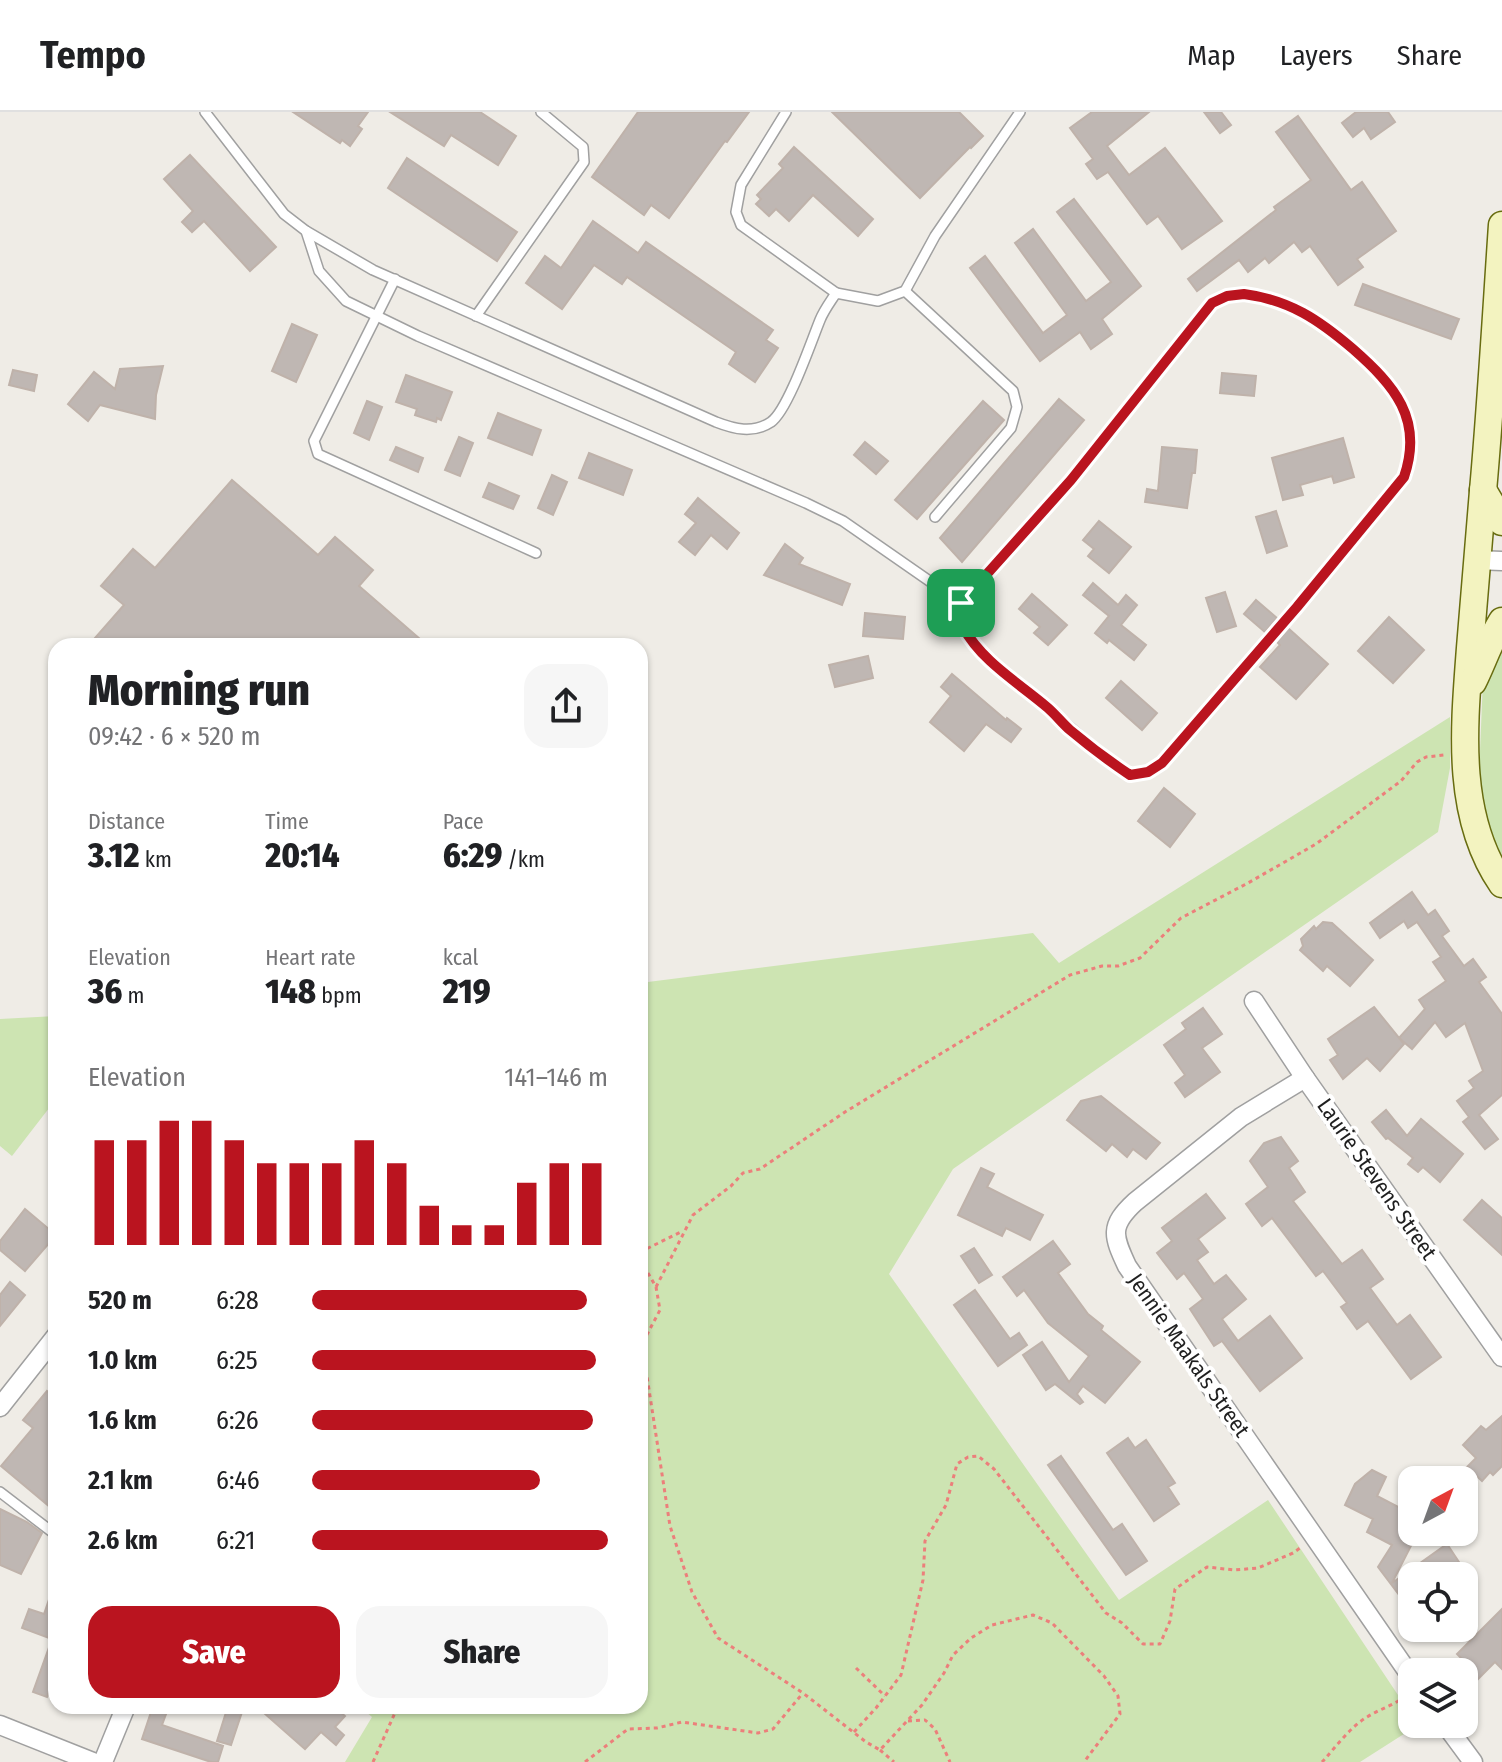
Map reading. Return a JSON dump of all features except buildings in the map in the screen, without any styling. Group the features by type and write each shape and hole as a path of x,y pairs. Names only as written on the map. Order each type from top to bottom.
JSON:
{"street":[{"path":"1502,225 1483,490 1489,560 1466,695 1465,757 1472,818 1502,884"},
{"path":"1483,490 1502,522"},
{"path":"1466,695 1502,621"},
{"name":"Laurie Stevens Street","path":"1254,1001 1502,1357"},
{"name":"Jennie Maakals Street","path":"1305,1078 1241,1117 1159,1181 1122,1215 1116,1225 1117,1245 1127,1266 1398,1658"},
{"path":"0,1407 48,1346"},
{"path":"103,1762 123,1714"},
{"path":"0,1725 93,1762"},
{"path":"1455,1738 1473,1762"}],"lane":[{"path":"205,112 284,214 306,231 373,270 735,429 753,429 771,422 783,408 821,316 836,293"},
{"path":"476,316 584,162 583,147 541,112"},
{"path":"786,112 741,185 736,212 741,225 836,293 878,301 905,291 935,236 1020,112"},
{"path":"306,231 319,271 346,301 418,336 843,521 961,603"},
{"path":"395,279 314,441 318,454 536,553"},
{"path":"905,291 1013,391 1017,407 1011,428 935,517"},
{"path":"1244,294 1267,297 1297,308 1318,321 1384,377 1408,421 1412,442 1404,477 1162,763 1148,772 1130,775 1004,674 963,626 961,603 1071,480 1212,303 1227,296 1244,294"},
{"path":"0,1492 48,1529"}],"path":[{"path":"656,1287 693,1215 743,1173 760,1169 845,1112 1070,975 1102,966 1118,966 1140,958 1181,918 1316,844 1401,781 1417,762 1426,757 1445,755"},
{"path":"648,1248 685,1229"},
{"path":"648,1273 656,1287 660,1310 648,1331"},
{"path":"648,1388 670,1526 692,1592 718,1638 803,1693 894,1762"},
{"path":"854,1732 901,1675 923,1580 925,1541 946,1505 957,1464 968,1457 978,1456 994,1469 1106,1613 1122,1623 1143,1644 1160,1644 1170,1621 1175,1589 1207,1567 1234,1570 1258,1568 1293,1553 1316,1536"},
{"path":"880,1750 930,1694 953,1655 971,1638 992,1625 1033,1615 1052,1623 1104,1676 1118,1696 1120,1714 1084,1762"},
{"path":"856,1668 885,1696"},
{"path":"585,1762 628,1729 657,1728 682,1722 758,1733 773,1729 803,1693"},
{"path":"1322,1762 1349,1732 1367,1718 1398,1702"},
{"path":"373,1762 394,1714"},
{"path":"908,1721 925,1720 935,1729 950,1762"}],"green space":[{"path":"1502,621 1502,858 1484,808 1479,776 1483,679"},
{"path":"1450,717 1450,768 1438,832 953,1169 889,1274 1119,1600 1268,1500 1398,1695 1398,1738 1360,1762 345,1762 372,1717 368,1714 648,1714 648,982 1033,933 1059,963"},
{"path":"48,1016 48,1109 12,1156 0,1146 0,1019"}],"route":[{"path":"1244,294 1267,297 1297,308 1318,321 1390,384 1408,421 1412,442 1404,477 1162,763 1148,772 1130,775 1004,674 963,626 961,603 1071,480 1212,303 1227,296 1244,294"}]}
